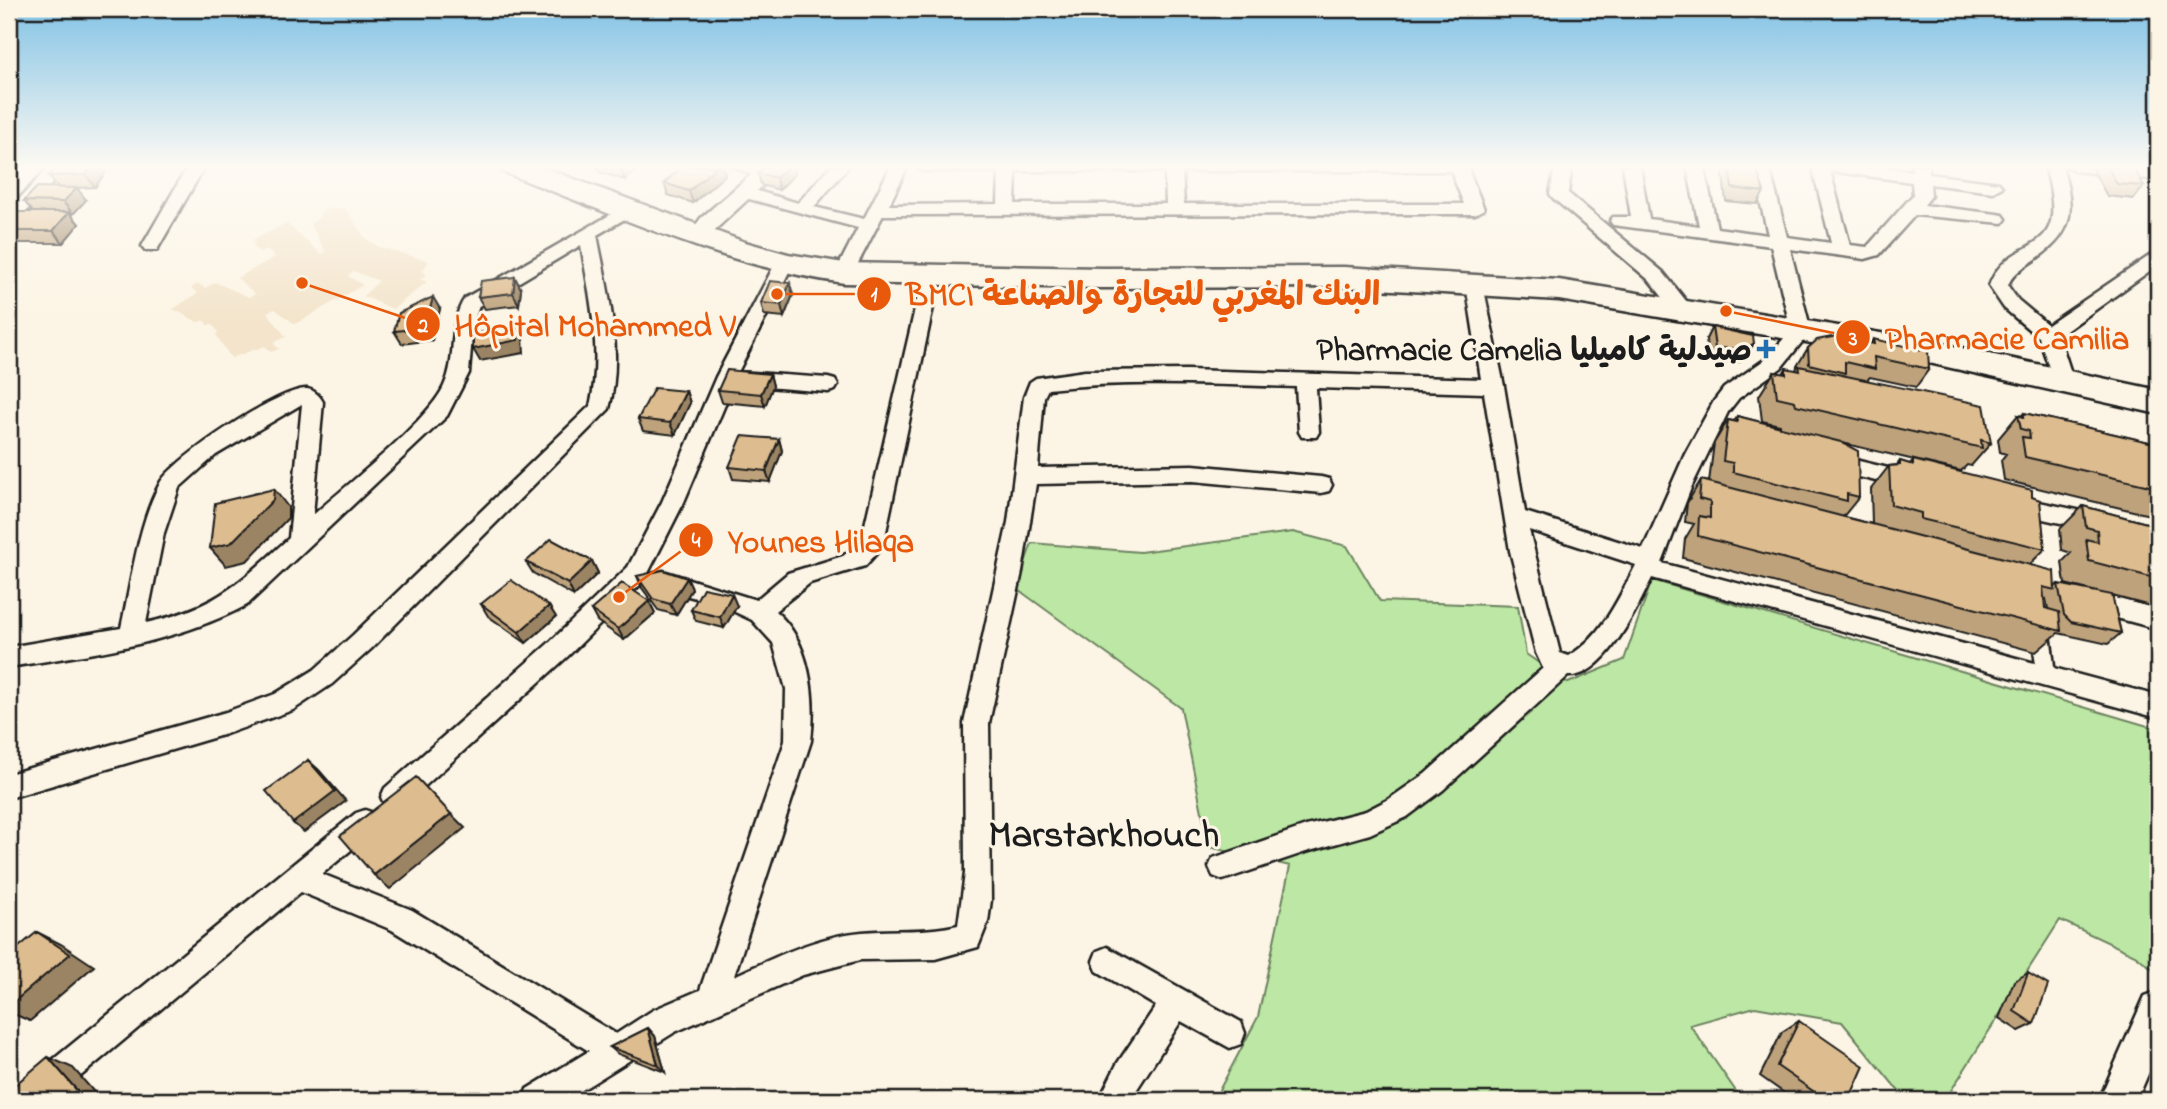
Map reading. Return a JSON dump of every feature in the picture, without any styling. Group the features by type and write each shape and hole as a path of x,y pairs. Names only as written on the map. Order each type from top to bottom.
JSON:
{"main road":[{"path":"650,218 697,238 784,264 844,273 1344,277 1475,284 1602,295 2063,379 2158,402"}],"street":[{"path":"151,246 167,218"},
{"path":"9,657 131,635 209,614 224,607 258,583 300,539 420,431 448,400 461,366 465,312 472,302 615,218"},
{"path":"697,238 717,218"},
{"path":"844,273 872,218"},
{"path":"1587,218 1656,276 1684,311"},
{"path":"1640,218 1641,225"},
{"path":"1706,218 1709,233"},
{"path":"1223,867 1306,839 1370,822 1398,808 1434,782 1560,668 1576,666 1612,629 1650,564 1679,492 1727,397 1770,367 1801,331 1774,218"},
{"path":"1833,218 1842,251"},
{"path":"1619,221 1865,253 1873,251 1904,218"},
{"path":"1986,218 1997,219"},
{"path":"2061,218 2039,250 2002,273 1998,286 2011,304 2048,335 2063,379"},
{"path":"9,786 226,723 284,702 323,677 362,642 599,410 606,382 600,301 588,234"},
{"path":"2048,335 2158,256"},
{"path":"28,1100 299,878 558,650 636,574 673,502 726,377 784,264"},
{"path":"759,612 791,582 804,575 855,562 864,557 872,546 931,274"},
{"path":"1475,284 1514,517 1548,653 1560,668"},
{"path":"726,377 828,385"},
{"path":"538,1100 664,1021 823,954 860,946 950,943 968,937 972,930 979,833 978,706 1004,599 1027,476 1037,387 1043,383 1085,378 1175,377 1494,386"},
{"path":"1306,382 1309,432"},
{"path":"131,635 155,531 170,483 189,465 291,400 305,396 313,402 300,539"},
{"path":"1709,430 1732,436"},
{"path":"1814,457 1845,472 1928,486"},
{"path":"1027,476 1193,473 1321,485"},
{"path":"1679,492 1701,498"},
{"path":"1989,499 2158,536"},
{"path":"2025,507 2027,531"},
{"path":"1514,517 1650,564 2158,707"},
{"path":"636,574 698,589 759,612 773,625 793,663 799,682 801,724 792,763 710,1001"},
{"path":"2060,594 2158,619"},
{"path":"2037,600 2046,674"},
{"path":"299,878 402,920 615,1050"},
{"path":"1107,961 1230,1033"},
{"path":"1114,1100 1132,1066 1153,1039 1175,1002"},
{"path":"2118,1100 2158,1009"}],"shaded area":[{"path":"318,218 352,218 366,239 379,247 429,261 422,271 427,274 420,279 427,282 393,309 363,296 379,281 353,271 348,276 363,285 295,324 275,309 267,312 286,337 273,343 279,349 271,352 265,346 231,358 212,324 207,325 205,320 198,322 173,309 198,293 191,288 198,284 205,288 215,282 249,297 255,294 237,278 275,257 267,250 260,253 252,245 256,243 251,241 286,223 321,254 326,252 310,224"}],"green space":[{"path":"1293,532 1347,546 1380,601 1518,606 1526,654 1568,683 1624,660 1652,580 2158,729 2158,973 2135,955 2060,920 1945,1100 1906,1100 1842,1022 1755,1007 1690,1025 1742,1100 1214,1100 1258,1017 1290,866 1209,847 1181,708 1016,588 1032,543 1140,552"}],"building":[{"path":"64,218 53,231 9,231 9,219"},
{"path":"515,277 513,293 478,297 481,281"},
{"path":"770,281 790,283 781,305 761,303"},
{"path":"433,297 425,328 394,331 399,313"},
{"path":"517,325 518,340 473,349 473,334"},
{"path":"1712,327 1753,336 1754,343 1746,349 1715,348"},
{"path":"1837,336 1874,344 1873,339 1928,351 1929,369 1874,357 1875,369 1845,362 1845,373 1809,364 1808,348 1817,340"},
{"path":"1799,366 1984,405 1991,443 1981,440 1982,448 1796,405 1795,401 1777,397 1774,372 1786,374 1786,368 1800,371"},
{"path":"727,370 770,374 761,394 718,390"},
{"path":"654,388 686,391 670,423 638,419"},
{"path":"2024,413 2158,444 2158,488 2025,457 2022,437 2030,438 2029,431 2021,429 2018,415 2024,417"},
{"path":"1737,416 1841,442 1858,451 1859,497 1847,494 1847,501 1733,472 1733,463 1723,461 1728,420 1737,422"},
{"path":"742,436 779,439 766,471 729,467"},
{"path":"1913,460 2032,490 2032,497 2040,500 2045,549 1921,519 1921,513 1891,505 1889,466 1900,465 1900,461 1913,465"},
{"path":"1701,480 2054,571 2055,590 2043,587 2045,608 2059,612 2061,631 1698,536 1699,516 1710,518 1710,502 1699,499"},
{"path":"274,489 273,500 231,543 210,548 215,503"},
{"path":"2083,506 2158,526 2158,579 2089,561 2086,539 2098,542 2097,530 2086,527"},
{"path":"551,539 592,561 568,584 526,562"},
{"path":"663,570 687,578 670,604 653,599 637,576"},
{"path":"511,580 549,606 519,632 481,604"},
{"path":"622,583 649,601 618,629 591,610"},
{"path":"2058,584 2112,595 2121,633 2071,622 2064,615"},
{"path":"703,588 732,594 720,617 691,610"},
{"path":"308,760 335,791 293,823 266,791"},
{"path":"416,777 451,814 374,875 340,836"},
{"path":"37,932 70,954 9,1006 9,955"},
{"path":"2028,973 2048,985 2034,1024 2014,1011"},
{"path":"1799,1021 1864,1066 1849,1100 1826,1100 1777,1066"},
{"path":"648,1028 658,1065 610,1047"},
{"path":"48,1057 85,1100 9,1100 9,1090"}],"place":[{"name":"Hôpital Mohammed V","path":"302,283"},
{"name":"BMCI البنك المغربي للتجارة والصناعة","path":"777,294"},
{"name":"Pharmacie Camilia","path":"1726,311"},
{"name":"Pharmacie Camelia صيدلية كاميليا","path":"1766,349"},
{"name":"Younes Hilaqa","path":"619,597"}],"district":[{"name":"Marstarkhouch","path":"1104,833"}]}
